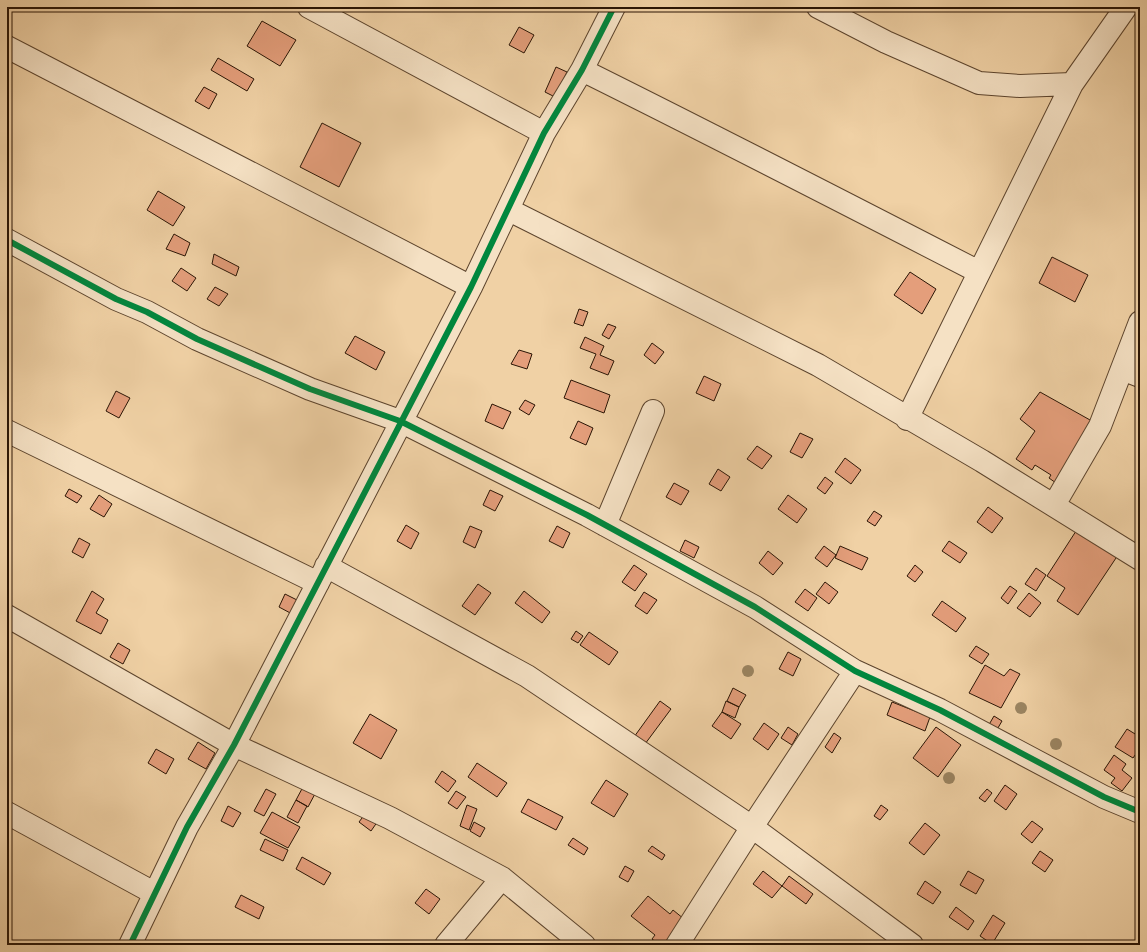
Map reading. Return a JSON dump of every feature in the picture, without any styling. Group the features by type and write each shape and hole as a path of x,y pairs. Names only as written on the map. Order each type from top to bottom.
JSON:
{"street":[{"path":"309,7 544,133"},
{"path":"130,945 187,827 234,745 400,421 471,287 509,210 544,133 582,70 614,7"},
{"path":"818,7 886,42 979,83 1020,86 1072,84"},
{"path":"907,419 1072,84 1126,7"},
{"path":"7,46 471,287"},
{"path":"582,70 737,147 824,194 979,272"},
{"path":"509,210 818,365 1054,505 1120,548 1140,559"},
{"path":"7,240 116,299 147,312 197,339 310,389 400,421 605,525 755,607 855,671 940,710 1104,797 1140,812"},
{"path":"1054,505 1131,373 1140,322"},
{"path":"605,525 653,412"},
{"path":"7,431 322,574 527,676 752,827 912,945"},
{"path":"7,616 234,745 390,818 502,878 584,945"},
{"path":"677,945 752,827 855,671"},
{"path":"7,813 154,893"},
{"path":"446,945 502,878"}],"building":[{"path":"262,21 296,40 280,66 247,46"},
{"path":"519,27 534,35 524,53 509,45"},
{"path":"218,58 254,79 247,91 211,70"},
{"path":"556,67 567,72 555,97 545,92"},
{"path":"204,87 217,94 209,109 195,101"},
{"path":"322,123 361,143 339,187 300,167"},
{"path":"158,191 185,207 173,226 147,210"},
{"path":"174,234 190,243 185,256 166,249"},
{"path":"214,254 239,267 236,276 212,264"},
{"path":"1052,257 1088,275 1075,302 1039,283"},
{"path":"181,268 196,278 187,291 172,281"},
{"path":"910,272 936,289 922,314 894,295"},
{"path":"215,287 228,294 219,306 207,299"},
{"path":"579,309 588,312 583,326 574,323"},
{"path":"608,324 616,327 609,339 602,335"},
{"path":"355,336 385,352 376,370 345,353"},
{"path":"585,337 604,346 600,355 614,361 608,375 590,368 596,354 580,348"},
{"path":"652,343 664,352 655,364 644,355"},
{"path":"519,350 532,354 527,369 511,364"},
{"path":"704,376 721,384 714,401 696,393"},
{"path":"571,380 610,395 604,413 564,398"},
{"path":"116,391 130,398 119,418 106,411"},
{"path":"1040,392 1099,425 1063,488 1049,478 1051,475 1035,465 1032,470 1016,459 1035,431 1020,419"},
{"path":"525,400 535,405 529,415 519,409"},
{"path":"492,404 511,412 503,429 485,421"},
{"path":"578,421 593,428 586,445 570,438"},
{"path":"800,433 813,439 802,458 790,452"},
{"path":"757,446 772,456 762,469 747,459"},
{"path":"845,458 861,470 851,484 835,472"},
{"path":"718,469 730,477 721,491 709,484"},
{"path":"825,477 833,483 825,494 817,488"},
{"path":"674,483 689,491 681,505 666,497"},
{"path":"69,489 82,496 77,503 65,496"},
{"path":"490,490 503,496 495,511 483,505"},
{"path":"99,495 112,504 104,517 90,509"},
{"path":"788,495 807,509 797,523 778,509"},
{"path":"988,507 1003,518 992,533 977,522"},
{"path":"874,511 882,516 875,526 867,521"},
{"path":"406,525 419,533 411,549 397,541"},
{"path":"470,526 482,531 475,548 463,542"},
{"path":"557,526 570,533 563,548 549,541"},
{"path":"1078,528 1118,555 1078,615 1057,601 1065,588 1047,576"},
{"path":"79,538 90,544 83,558 72,552"},
{"path":"685,540 699,547 694,558 680,551"},
{"path":"949,541 967,553 960,563 942,551"},
{"path":"824,546 836,555 827,567 815,558"},
{"path":"840,546 868,558 862,570 835,558"},
{"path":"768,551 783,563 773,575 759,563"},
{"path":"634,565 647,574 635,591 622,582"},
{"path":"915,565 923,572 915,582 907,576"},
{"path":"1036,568 1046,575 1036,591 1025,584"},
{"path":"825,582 838,592 829,604 816,594"},
{"path":"478,584 491,593 475,615 462,606"},
{"path":"1010,586 1017,591 1008,604 1001,598"},
{"path":"805,589 817,598 808,611 795,602"},
{"path":"92,591 104,599 96,613 108,620 101,634 76,621"},
{"path":"524,591 550,612 542,623 515,603"},
{"path":"644,592 657,600 647,614 635,606"},
{"path":"1029,593 1041,603 1030,617 1017,608"},
{"path":"285,594 301,602 294,615 279,607"},
{"path":"942,601 966,618 956,632 932,615"},
{"path":"576,631 583,636 578,643 571,639"},
{"path":"589,632 618,652 609,665 580,645"},
{"path":"118,643 130,650 123,664 110,657"},
{"path":"976,646 989,654 982,664 969,656"},
{"path":"788,652 801,659 793,676 779,669"},
{"path":"985,665 1004,676 1010,669 1020,674 1001,708 969,693"},
{"path":"733,688 746,695 739,707 727,701"},
{"path":"660,701 671,709 645,744 634,737"},
{"path":"726,701 739,707 735,718 722,712"},
{"path":"892,702 930,717 925,731 887,715"},
{"path":"722,712 741,724 731,739 712,726"},
{"path":"370,714 397,730 381,759 353,743"},
{"path":"994,716 1002,721 995,733 987,728"},
{"path":"764,723 779,734 768,750 753,739"},
{"path":"788,727 798,734 792,745 781,738"},
{"path":"936,727 961,745 938,777 913,758"},
{"path":"1127,729 1140,737 1140,748 1133,758 1115,747"},
{"path":"834,733 841,738 832,753 825,747"},
{"path":"198,742 215,753 206,769 188,759"},
{"path":"156,749 174,759 166,774 148,763"},
{"path":"1114,755 1126,764 1122,770 1132,778 1122,791 1111,783 1115,778 1104,770"},
{"path":"477,763 507,783 497,797 468,777"},
{"path":"442,771 456,781 448,792 435,782"},
{"path":"606,780 628,794 614,817 591,803"},
{"path":"304,785 316,792 308,807 296,800"},
{"path":"1005,785 1017,794 1006,810 994,801"},
{"path":"266,789 276,794 264,816 254,811"},
{"path":"987,789 992,793 985,802 979,798"},
{"path":"456,791 466,797 457,809 448,803"},
{"path":"528,799 563,817 556,830 521,812"},
{"path":"296,800 307,806 298,823 287,817"},
{"path":"467,805 477,809 469,830 460,826"},
{"path":"881,805 888,810 880,820 874,816"},
{"path":"228,806 241,813 233,827 221,821"},
{"path":"368,810 380,818 371,831 359,822"},
{"path":"272,812 300,827 288,848 260,833"},
{"path":"1032,821 1043,829 1032,843 1021,834"},
{"path":"474,822 485,828 480,837 470,831"},
{"path":"925,823 940,835 924,855 909,843"},
{"path":"573,838 588,848 584,855 568,845"},
{"path":"265,839 288,850 283,861 260,850"},
{"path":"652,846 665,855 662,860 648,851"},
{"path":"1040,851 1053,860 1045,872 1032,863"},
{"path":"302,857 331,873 324,885 296,869"},
{"path":"625,866 634,871 628,882 619,877"},
{"path":"763,871 782,886 772,898 753,884"},
{"path":"968,871 984,880 976,894 960,885"},
{"path":"789,876 813,894 806,904 782,886"},
{"path":"925,881 941,892 933,904 917,894"},
{"path":"426,889 440,899 429,914 415,903"},
{"path":"241,895 264,907 259,919 235,907"},
{"path":"648,896 670,914 673,910 684,919 663,945 660,945 652,939 655,935 631,916"},
{"path":"956,907 974,921 968,930 949,917"},
{"path":"993,915 1005,923 992,944 980,936"},
{"path":"269,941 275,945 266,945"}],"cycle path":[{"path":"130,945 187,827 234,745 471,287 544,133 582,70 614,7"},
{"path":"7,240 116,299 147,312 197,339 310,389 400,421 587,515 755,607 855,671 940,710 1104,797 1140,812"}]}
